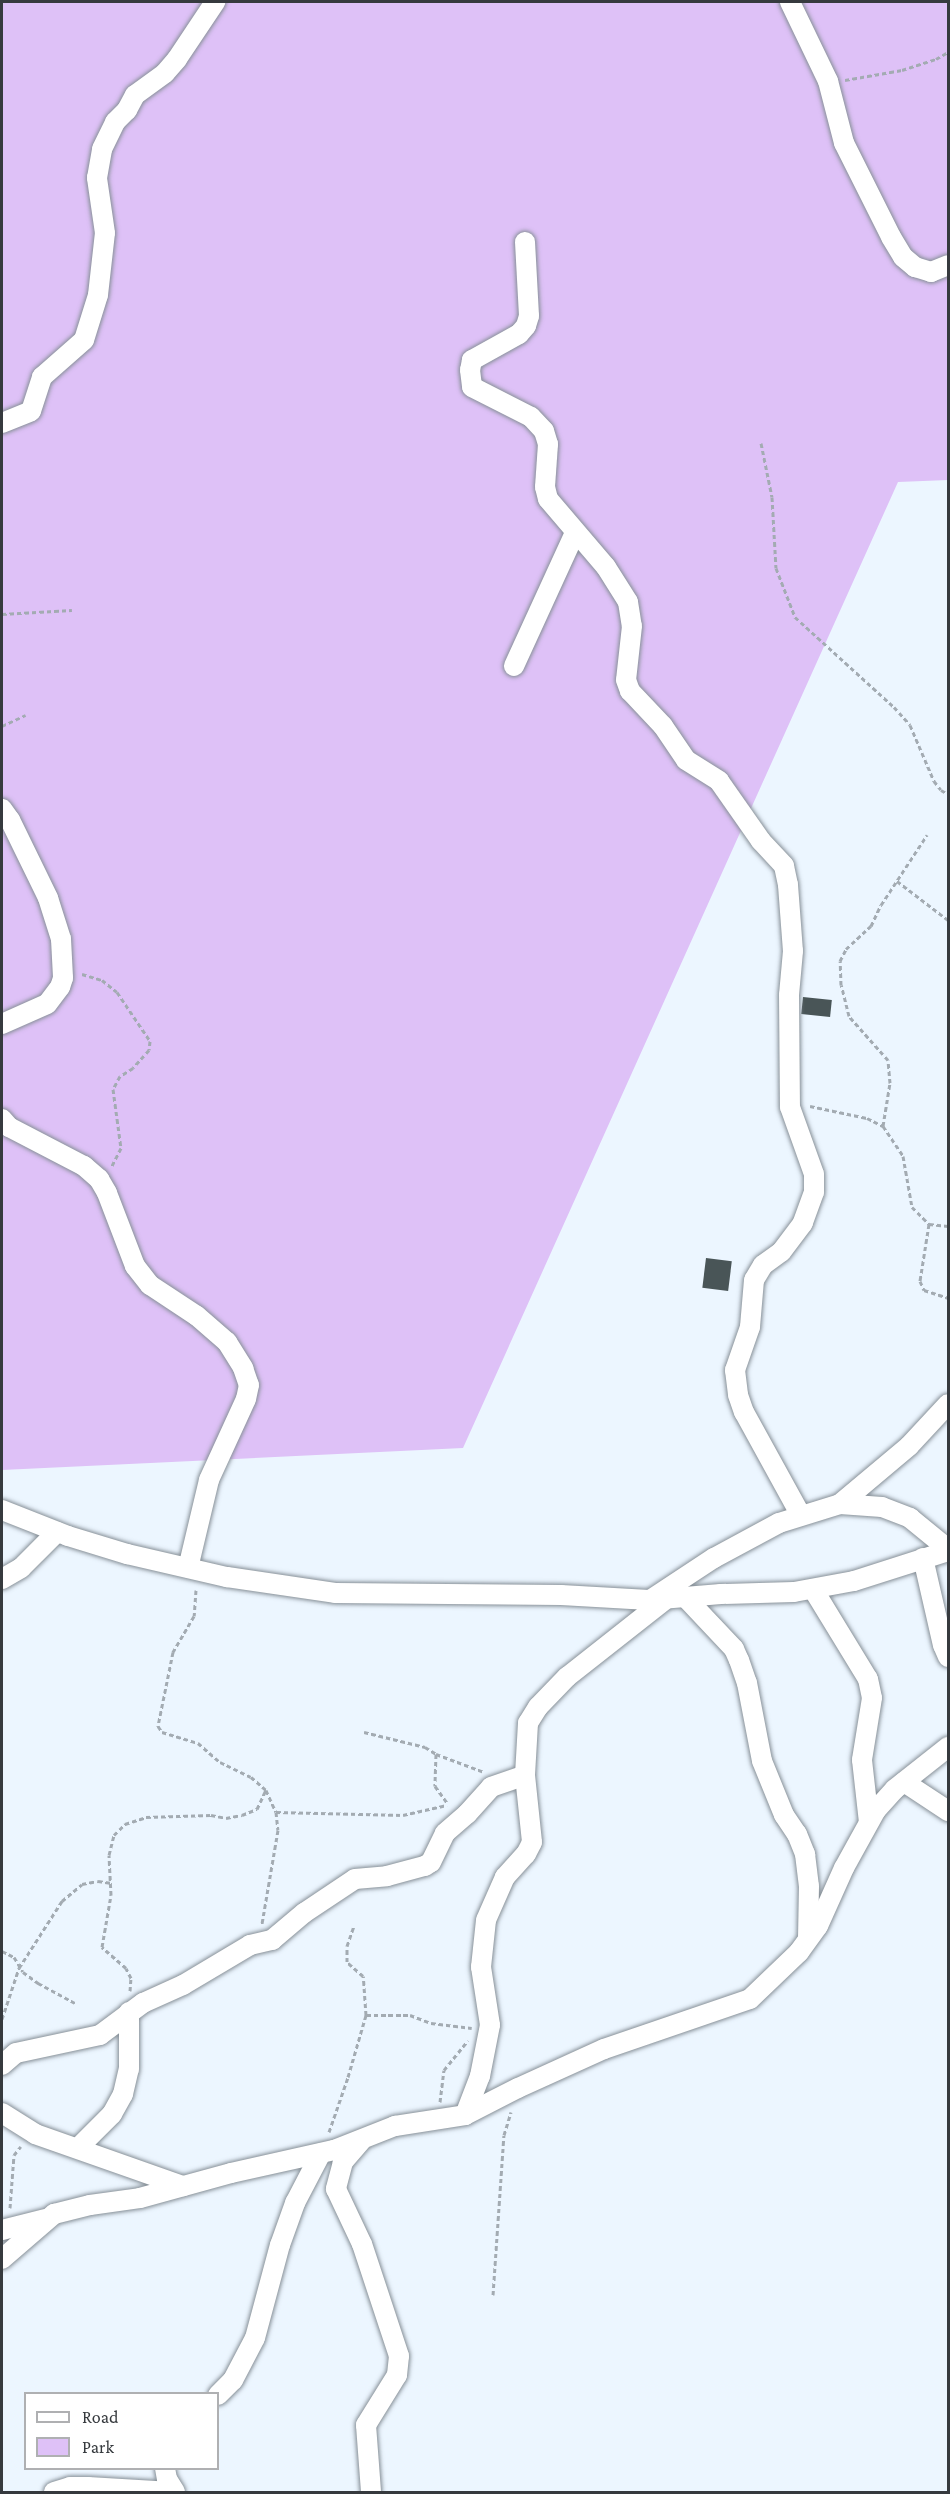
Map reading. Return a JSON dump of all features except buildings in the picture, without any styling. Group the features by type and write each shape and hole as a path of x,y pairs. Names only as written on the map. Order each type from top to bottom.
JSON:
{"street":[{"path":"2,423 31,411 42,377 84,340 98,295 105,233 97,178 102,149 115,122 127,110 135,95 165,73 177,60 215,2"},
{"path":"790,2 828,81 844,143 873,205 903,257 925,271 938,271 948,265"},
{"path":"525,242 529,316 526,326 519,333 472,360 471,381 477,392 531,417 544,431 548,444 545,487 548,499 606,567 628,602 632,626 626,680 635,699 656,717 686,760 719,781 761,841 784,866 788,885 793,951 789,994 790,1102 795,1124 814,1174 814,1192 803,1223 781,1252 763,1265 754,1280 750,1327 735,1370 738,1395 744,1412 800,1514"},
{"path":"514,666 575,533"},
{"path":"2,809 10,820 48,898 61,939 63,971 60,987 47,1004 2,1024"},
{"path":"2,1119 9,1127 84,1166 99,1179 107,1193 135,1266 150,1285 196,1316 227,1342 243,1368 249,1384 246,1399 209,1480 192,1569"},
{"path":"840,1504 909,1446 948,1404"},
{"path":"465,2115 480,2076 490,2014 481,1967 486,1920 504,1876 526,1854 532,1842 525,1775 528,1723 538,1707 567,1677 657,1600 714,1558 800,1514 840,1504 882,1507 910,1518 948,1550"},
{"path":"2,1510 57,1532 128,1554 192,1569 335,1593 561,1595 657,1600 686,1598 813,1589 854,1581 948,1550"},
{"path":"2,1579 21,1568 57,1532"},
{"path":"923,1558 943,1646 948,1657"},
{"path":"813,1589 868,1679 872,1698 862,1760 869,1822"},
{"path":"686,1598 728,1642 740,1660 747,1683 762,1761 784,1815 797,1834 805,1854 809,1886 808,1939"},
{"path":"6,2229 45,2219 68,2210 140,2198 321,2153 395,2126 465,2115 604,2049 750,2000 818,1926 876,1810 904,1782 948,1747"},
{"path":"2,2065 16,2053 100,2035 129,2012 183,1985 247,1947 273,1940 304,1913 355,1879 387,1876 425,1866 431,1862 455,1811 491,1787 525,1775"},
{"path":"904,1782 948,1811"},
{"path":"78,2148 112,2114 123,2094 129,2068 129,2012"},
{"path":"2,2113 35,2134 183,2186"},
{"path":"363,2139 343,2162 336,2189 362,2244 399,2356 397,2375 366,2425 371,2493"},
{"path":"219,2394 233,2380 255,2338 280,2245 295,2203 321,2153"},
{"path":"2,2259 26,2241 45,2219"},
{"path":"165,2470 174,2493"},
{"path":"54,2493 70,2487 88,2487 174,2493"}],"path":[{"path":"828,81 859,79 902,70 936,59 948,52"},
{"path":"760,443 772,497 776,568 795,617 894,707 910,725 934,781 941,790 948,794"},
{"path":"2,614 72,610"},
{"path":"2,726 26,715"},
{"path":"884,1126 890,1083 888,1060 849,1016 841,985 840,961 846,950 871,926 927,835"},
{"path":"897,881 948,920"},
{"path":"63,971 102,980 117,992 150,1041 149,1050 133,1068 120,1076 113,1089 121,1148 108,1176 107,1193"},
{"path":"790,1102 867,1118 884,1126 903,1156 912,1207 929,1224 948,1226"},
{"path":"929,1224 920,1281 924,1290 948,1298"},
{"path":"192,1569 194,1616 173,1652 158,1726 162,1732 198,1743 220,1762 251,1777 266,1790 276,1812 276,1843 262,1923 249,1936 247,1947"},
{"path":"364,1732 426,1747 436,1754 479,1769 501,1782"},
{"path":"436,1754 435,1786 455,1811"},
{"path":"129,2012 129,1973 119,1960 102,1947 112,1884 111,1841 125,1824 146,1816 235,1817 257,1809 266,1790"},
{"path":"276,1812 403,1815 455,1811"},
{"path":"2,2019 19,1968 70,1892 90,1882 112,1884"},
{"path":"321,2153 348,2077 366,2014 363,1976 347,1962 346,1946 354,1926"},
{"path":"2,1951 14,1957 19,1968 38,1983 75,2003"},
{"path":"366,2014 410,2015 431,2023 477,2029"},
{"path":"441,2119 440,2091 444,2070 490,2014"},
{"path":"493,2295 504,2135 518,2088"},
{"path":"6,2229 14,2155 35,2134"}],"green space":[{"path":"2,2 948,2 948,480 898,482 463,1448 2,1470"}]}
